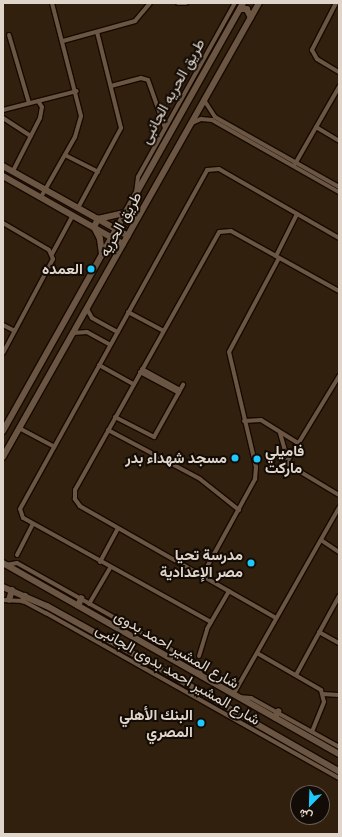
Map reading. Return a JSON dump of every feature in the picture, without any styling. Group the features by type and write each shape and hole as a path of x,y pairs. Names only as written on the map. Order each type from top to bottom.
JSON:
{"street":[{"path":"41,197 65,155 80,123 76,90 52,3"},
{"path":"63,41 135,21 150,3"},
{"path":"178,3 186,3"},
{"name":"طريق الحريه الجانبى","path":"136,193 138,177 235,3"},
{"name":"طريق الحريه","path":"3,431 243,3"},
{"name":"طريق الحريه","path":"3,458 259,3"},
{"path":"336,3 312,50 317,59 339,72"},
{"path":"240,9 247,9 251,17"},
{"path":"78,208 120,128 97,32"},
{"path":"9,35 29,103"},
{"path":"111,86 141,78 148,80 165,128"},
{"path":"295,165 339,87"},
{"path":"3,110 76,90"},
{"path":"204,100 215,117 339,192"},
{"path":"13,171 42,111 38,101"},
{"path":"3,118 31,136"},
{"path":"190,125 201,119 212,120 339,187"},
{"path":"316,127 339,141"},
{"path":"65,155 98,172"},
{"path":"3,166 128,236"},
{"path":"211,622 110,568 23,518 20,509 128,312 210,169 219,169 339,238"},
{"path":"3,176 123,244"},
{"path":"98,219 125,213"},
{"path":"202,576 239,510 257,473 229,352 298,214"},
{"path":"3,353 53,262 52,254 73,215"},
{"path":"94,227 98,219"},
{"path":"3,223 52,254"},
{"path":"94,227 100,239 102,255"},
{"path":"276,618 80,506 74,494 133,384 219,232 230,231 339,291"},
{"path":"87,309 92,318 117,332"},
{"path":"128,312 163,331"},
{"path":"3,325 15,331"},
{"path":"73,333 87,332 110,345"},
{"path":"99,365 133,384"},
{"path":"141,370 180,391"},
{"path":"287,462 339,376"},
{"path":"115,417 154,437 183,385"},
{"path":"244,421 261,420 280,433 298,442"},
{"path":"19,428 54,447"},
{"path":"108,430 200,479 239,510"},
{"path":"280,433 287,462 339,495"},
{"path":"339,508 276,618 236,696 249,697 339,747"},
{"path":"17,555 34,524"},
{"path":"100,562 118,528"},
{"path":"321,540 339,552"},
{"name":"شارع المشير احمد بدوى الجانبى","path":"4,565 17,563 197,664 202,677"},
{"name":"شارع المشير احمد بدوى","path":"4,565 339,754"},
{"path":"89,604 110,568"},
{"name":"شارع المشير احمد بدوى","path":"3,587 12,590 24,599 337,774"},
{"path":"6,600 12,590"},
{"path":"199,656 211,622 229,591"},
{"path":"296,674 339,596"},
{"path":"6,600 24,599"},
{"path":"78,606 81,600"},
{"path":"319,632 339,643"},
{"path":"257,653 296,674 323,694 339,695"},
{"path":"312,732 324,702 323,694"},
{"path":"275,718 278,712"}],"place":[{"name":"العمده","path":"91,269"},
{"name":"مسجد شهداء بدر","path":"235,458"},
{"name":"فاميلي ماركت","path":"257,459"},
{"name":"مدرسة تحيا مصر الإعدادية","path":"251,563"},
{"name":"البنك الأهلي المصري","path":"201,723"}]}
